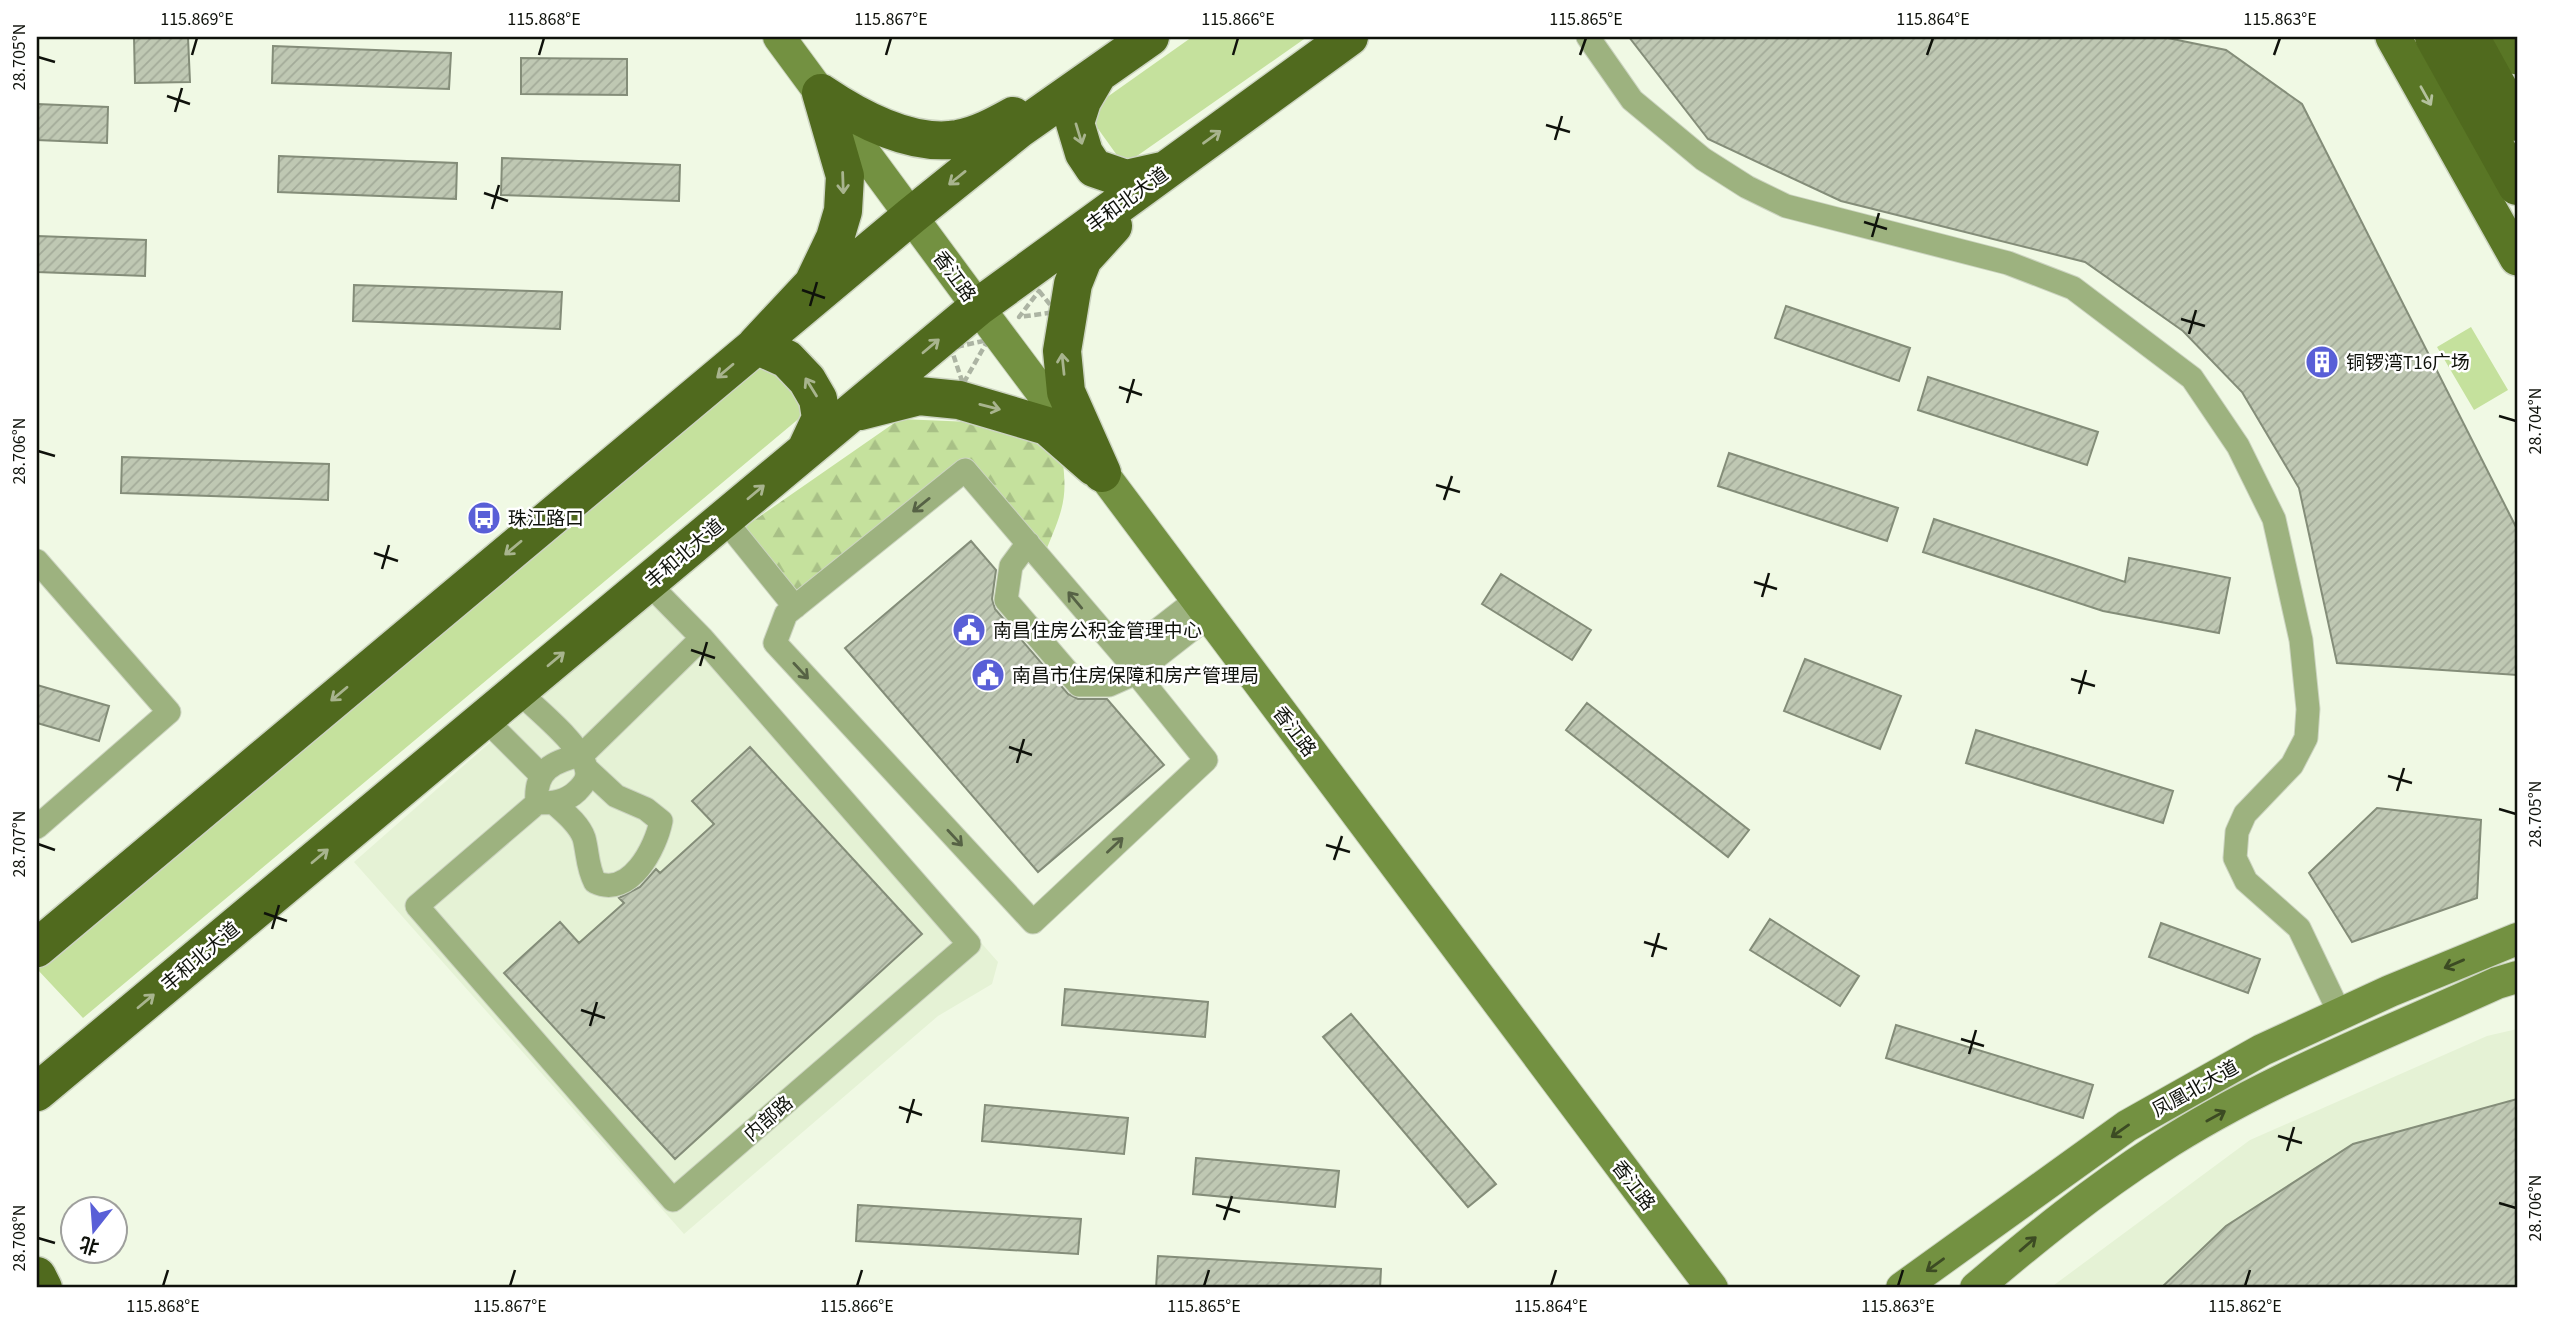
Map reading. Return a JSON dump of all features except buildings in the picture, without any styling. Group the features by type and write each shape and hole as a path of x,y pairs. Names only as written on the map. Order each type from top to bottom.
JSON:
{"highway":[{"path":"37,948 911,216 1019,129 1150,37"},
{"name":"丰和北大道","path":"37,1092 978,307 1349,37"},
{"path":"2434,37 2517,186"},
{"path":"2469,37 2517,122"},
{"path":"821,93 851,113 882,126 917,137 955,139 982,133 1099,72"},
{"path":"1099,72 1082,101 1075,123 1084,153 1094,168 1126,179 1166,171"},
{"path":"756,345 813,284 835,238 843,211 845,177 821,93"},
{"path":"1102,473 1066,392 1062,351 1073,285 1083,259 1166,171"},
{"path":"756,345 787,359 807,380 818,398 821,418 806,450"},
{"path":"852,413 919,396 959,400 1047,426 1102,473"},
{"path":"37,1060 104,1036"},
{"path":"37,1121 104,1036"},
{"path":"37,1276 43,1288"}],"main road":[{"name":"香江路","path":"779,37 1712,1288"},
{"path":"2393,37 2517,258"},
{"path":"2506,37 2517,57"},
{"name":"凤凰北大道","path":"1902,1288 2127,1126 2262,1050 2517,939"},
{"name":"凤凰北大道","path":"1976,1288 2060,1216 2159,1148 2265,1089 2497,983 2517,977"}],"street":[{"path":"1588,37 1632,100 1703,159 1747,187 1786,206 2008,263 2073,288 2192,377 2238,446 2274,519 2301,640 2308,709 2306,738 2292,765 2245,814 2237,832 2235,858 2246,881 2300,928 2340,1014"},
{"path":"965,470 1028,543 1206,761 1033,922 775,643 791,610 965,470"},
{"path":"719,523 791,610"},
{"path":"1028,543 1011,566 1006,600 1079,685 1109,685 1130,665 1203,608"},
{"path":"37,561 169,712 37,827"},
{"name":"内部路","path":"546,803 417,906 673,1200 970,944 702,638 648,583"},
{"path":"546,803 572,796 586,783 585,763 702,638"},
{"path":"518,691 616,796 646,809 661,821 655,847 633,874 617,883 595,882 589,871 583,836 570,817 546,803 536,789 540,774 555,760 585,763"},
{"path":"485,719 540,774"}],"path":[{"path":"988,340 982,351 963,384 951,348 988,340"}],"shaded area":[{"path":"668,586 998,962 992,984 938,1016 684,1234 354,862"},
{"path":"2517,1029 2517,1288 2050,1288 2250,1140 2487,1036"}],"green space":[{"path":"1192,37 1307,37 1124,165 1086,112"},
{"path":"2471,327 2508,390 2474,410 2437,347"},
{"path":"769,359 808,411 83,1018 37,969"},
{"path":"900,419 1020,424 1060,443 1064,476 1063,500 1057,524 1044,555 964,463 801,602 743,528"}],"place":[{"name":"铜锣湾T16广场","path":"2322,362"},
{"name":"珠江路口","path":"484,518"},
{"name":"南昌住房公积金管理中心","path":"969,630"},
{"name":"南昌市住房保障和房产管理局","path":"988,675"}]}
